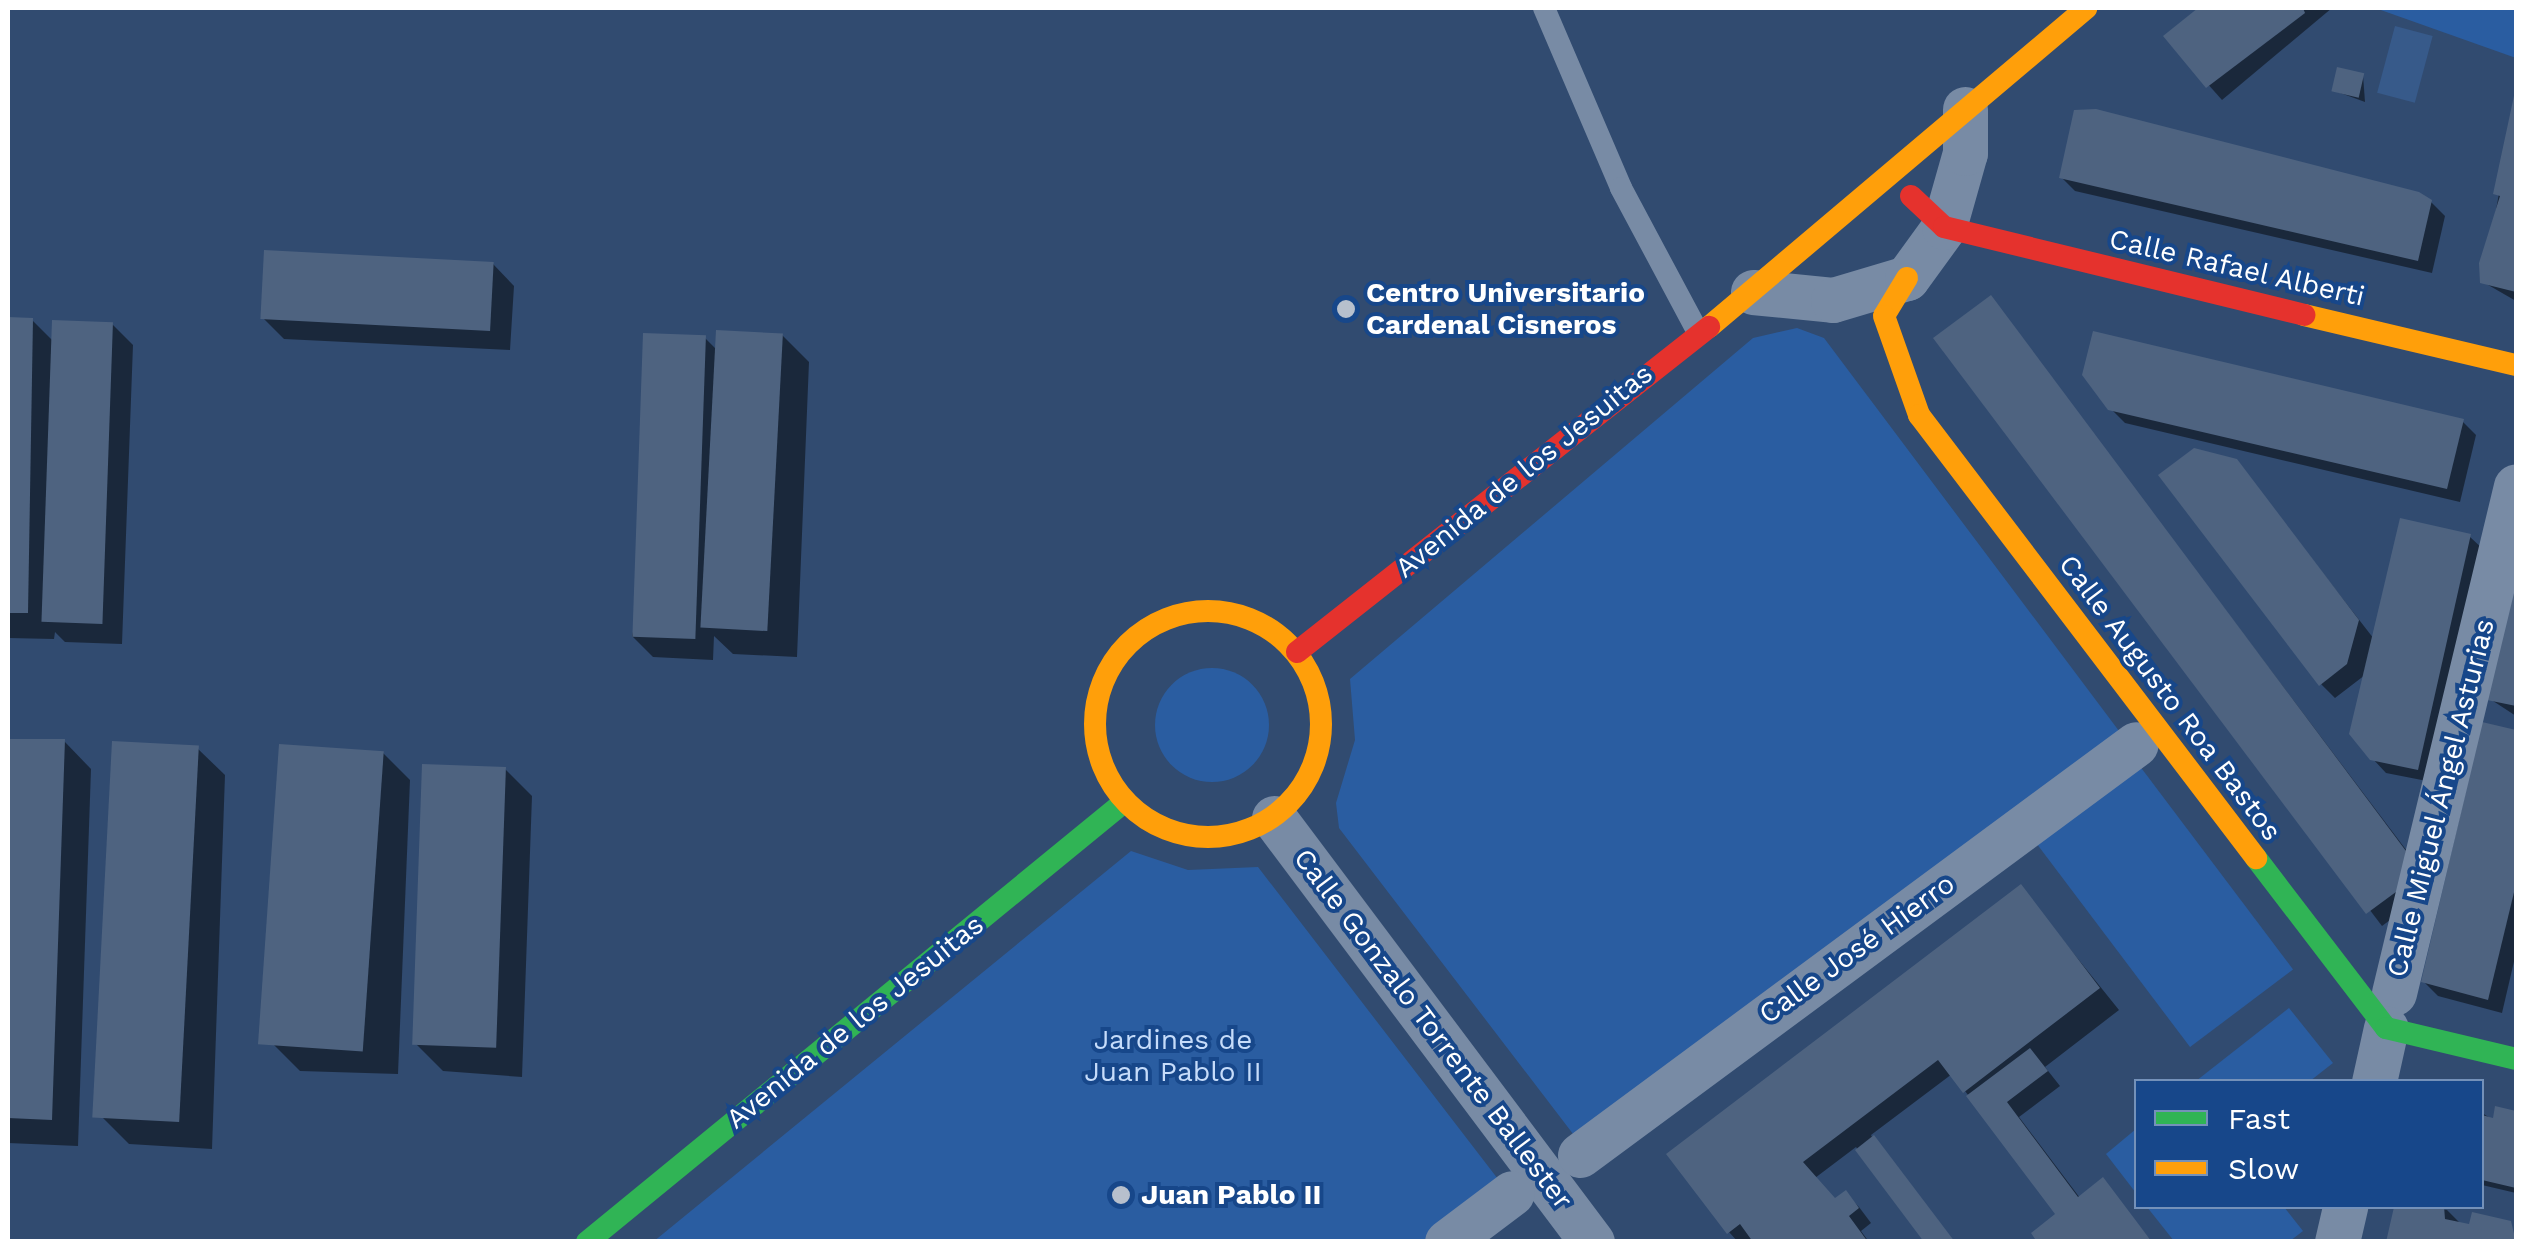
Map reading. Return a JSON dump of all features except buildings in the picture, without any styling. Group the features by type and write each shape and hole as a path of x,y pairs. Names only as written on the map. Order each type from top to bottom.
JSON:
{"street":[{"name":"Avenida de los Jesuitas","path":"1753,292 1833,300 1917,224 1964,109 2086,8"},
{"path":"1917,224 1964,153 1964,109"},
{"name":"Avenida de los Jesuitas","path":"1296,652 1753,292 1917,224"},
{"name":"Calle Rafael Alberti","path":"1917,224 2516,365"},
{"name":"Calle Augusto Roa Bastos","path":"1917,224 1884,316 1919,414 2390,1010"},
{"name":"Calle Miguel Ángel Asturias","path":"2375,1079 2516,486"},
{"path":"1199,610 1236,613 1296,652 1315,684 1320,739 1301,791 1274,818 1212,838 1150,822 1124,802 1094,736 1096,700 1133,638 1199,610"},
{"name":"Calle José Hierro","path":"1580,1154 2136,744"},
{"name":"Avenida de los Jesuitas","path":"587,1242 1124,802"},
{"name":"Calle Gonzalo Torrente Ballester","path":"1274,818 1592,1242"},
{"path":"2390,1010 2516,1058"},
{"path":"1447,1242 1512,1193"},
{"path":"2336,1242 2344,1209"}],"lane":[{"path":"1544,8 1622,188 1698,332"}],"green space":[{"path":"2379,8 2516,8 2516,58 2378,9"},
{"path":"1797,328 1824,338 2125,739 1583,1147 1339,828 1336,803 1355,740 1350,679 1753,338"},
{"path":"1212,668 1234,673 1252,685 1264,703 1269,725 1264,747 1252,765 1234,777 1212,782 1190,777 1172,765 1160,747 1155,725 1160,703 1172,685 1190,673"},
{"path":"2139,765 2293,969 2190,1047 2036,843"},
{"name":"Jardines de Juan Pablo II","path":"1131,851 1188,870 1258,867 1501,1183 1422,1241 653,1242"},
{"path":"2289,1008 2333,1063 2313,1079 2199,1079"},
{"path":"2134,1131 2134,1190 2106,1154"},
{"path":"2149,1209 2286,1209 2303,1231 2290,1241 2174,1241"}],"shaded area":[{"path":"2395,26 2433,36 2415,103 2377,93"}],"traffic: fast":[{"path":"587,1242 1124,802"},
{"path":"2256,858 2386,1028 2516,1059"}],"traffic: slow":[{"path":"1709,327 2086,8"},
{"path":"1907,278 1884,316 1919,415 2256,858"},
{"path":"2304,315 2516,365"},
{"path":"1208,611 1251,619 1288,644 1313,681 1321,724 1313,767 1288,804 1251,829 1208,837 1165,829 1128,804 1103,767 1095,724 1103,681 1128,644 1165,619 1208,611"}],"traffic: jam":[{"path":"1911,196 1944,227 2304,315"},
{"path":"1297,652 1709,327"}],"place":[{"name":"Centro Universitario Cardenal Cisneros","path":"1346,309"},
{"name":"Juan Pablo II","path":"1121,1195"}]}
